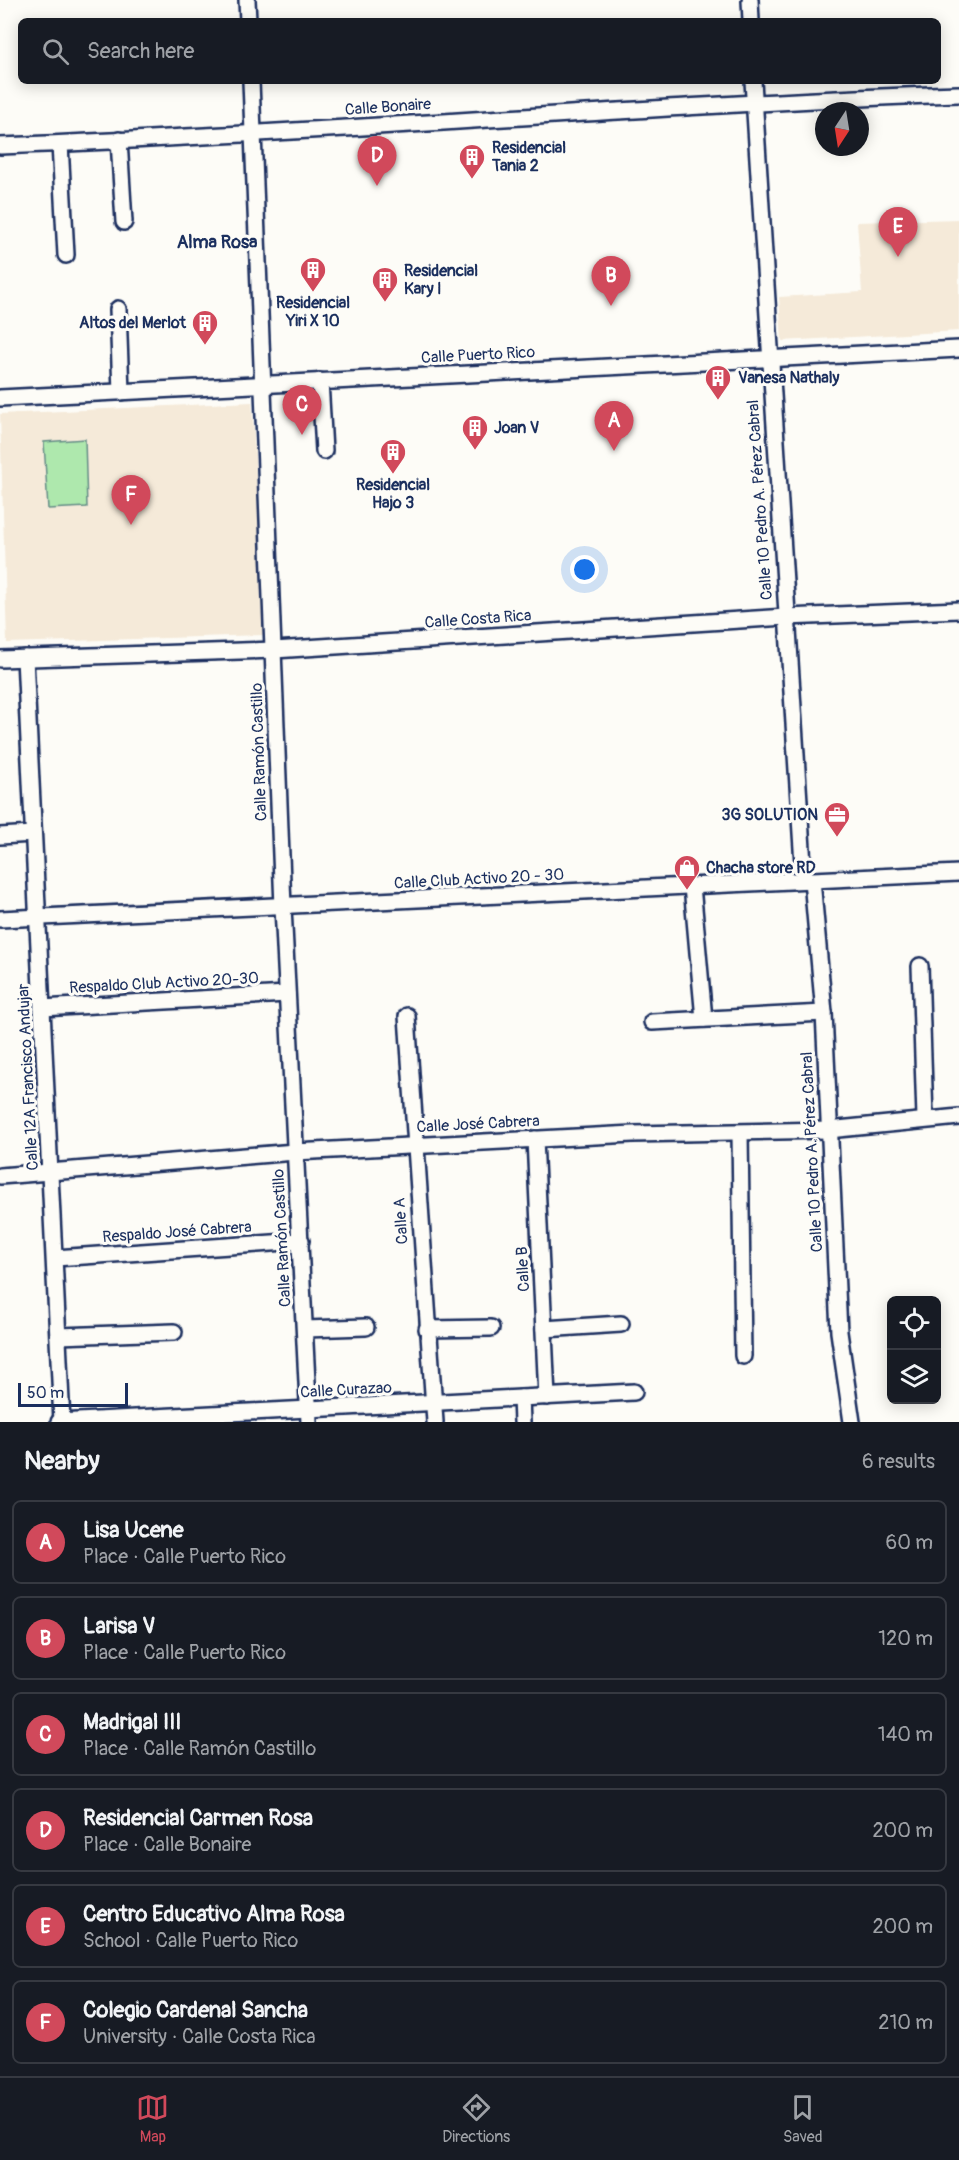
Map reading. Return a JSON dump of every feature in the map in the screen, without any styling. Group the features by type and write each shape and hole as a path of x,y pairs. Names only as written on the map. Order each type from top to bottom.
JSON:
{"street":[{"path":"247,0 248,18"},
{"path":"750,0 751,18"},
{"name":"Calle Ramón Castillo","path":"251,84 283,907 309,1416"},
{"name":"Calle 10 Pedro A. Pérez Cabral","path":"753,84 786,617 808,880 824,1012 839,1332 852,1422"},
{"name":"Calle Bonaire","path":"0,146 253,134 754,101 959,94"},
{"path":"119,140 124,222"},
{"path":"60,144 66,255"},
{"path":"118,309 121,392"},
{"name":"Calle Puerto Rico","path":"0,398 959,349"},
{"path":"320,381 324,451"},
{"name":"Calle Costa Rica","path":"0,659 274,650 786,617 959,610"},
{"name":"Calle 12A Francisco Andujar","path":"25,658 61,1422"},
{"path":"0,836 33,834"},
{"name":"Calle Club Activo 20 - 30","path":"0,918 283,907 959,873"},
{"path":"692,886 704,1019"},
{"path":"920,966 926,1118"},
{"name":"Respaldo Club Activo 20-30","path":"42,1008 287,994"},
{"path":"652,1022 824,1012"},
{"name":"Calle A","path":"407,1016 414,1145 435,1422"},
{"name":"Calle José Cabrera","path":"0,1176 51,1174 295,1152 535,1139 828,1130 926,1118 959,1117"},
{"path":"740,1133 743,1356"},
{"name":"Calle B","path":"535,1139 547,1397"},
{"name":"Respaldo José Cabrera","path":"55,1258 301,1241"},
{"path":"544,1329 621,1324"},
{"path":"305,1329 366,1327"},
{"path":"427,1329 491,1328"},
{"path":"58,1336 174,1332"},
{"name":"Calle Curazao","path":"61,1422 309,1416 432,1404 634,1392"},
{"path":"521,1398 522,1422"}],"shaded area":[{"path":"959,219 959,331 782,341 779,297 862,292 857,222"},
{"path":"252,402 265,635 7,643 0,414"}],"green space":[{"path":"85,439 87,507 48,509 44,442"}],"place":[{"name":"Residencial Tania 2","path":"472,180"},
{"name":"Residencial Carmen Rosa","path":"377,186"},
{"name":"Centro Educativo Alma Rosa","path":"898,257"},
{"name":"Residencial Yiri X 10","path":"313,293"},
{"name":"Residencial Kary I","path":"385,303"},
{"name":"Larisa V","path":"611,306"},
{"name":"Altos del Merlot","path":"205,346"},
{"name":"Vanesa Nathaly","path":"718,401"},
{"name":"Madrigal III","path":"302,435"},
{"name":"Joan V","path":"475,451"},
{"name":"Lisa Ucene","path":"614,451"},
{"name":"Residencial Hajo 3","path":"393,475"},
{"name":"Colegio Cardenal Sancha","path":"131,525"},
{"name":"3G SOLUTION","path":"837,838"},
{"name":"Chacha store RD","path":"687,891"}],"district":[{"name":"Alma Rosa","path":"217,242"}]}
